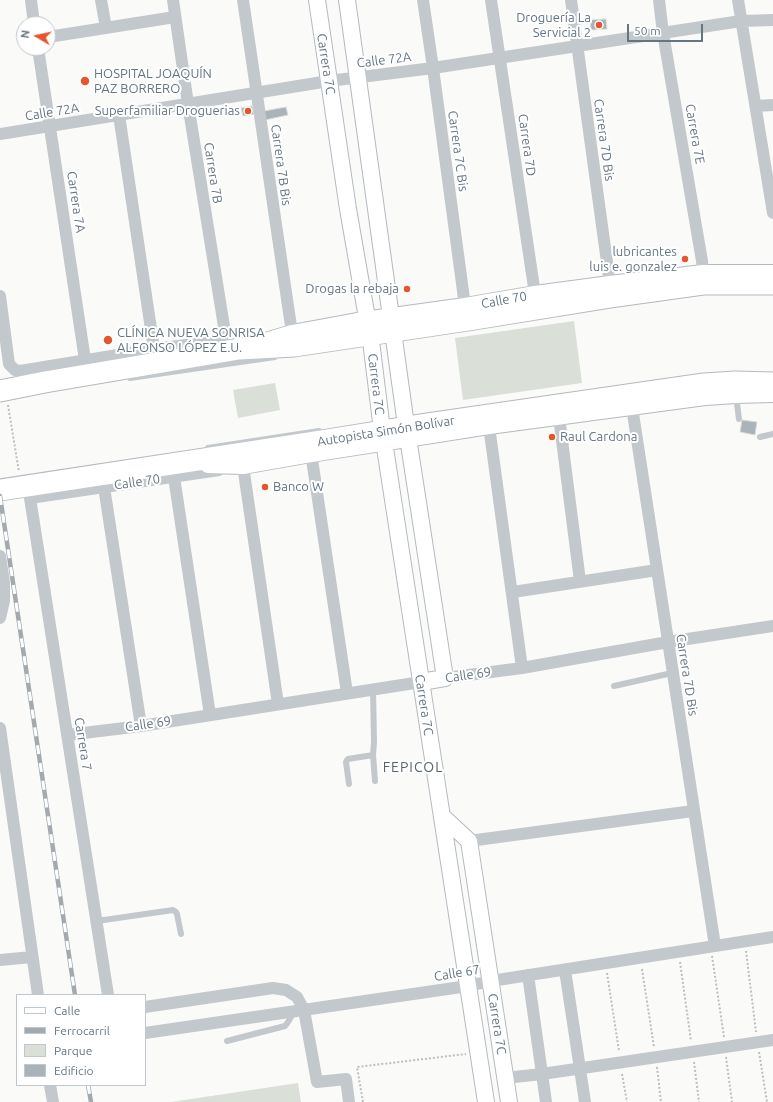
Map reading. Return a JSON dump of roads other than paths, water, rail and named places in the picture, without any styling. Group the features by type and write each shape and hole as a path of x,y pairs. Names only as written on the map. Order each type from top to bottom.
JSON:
{"highway":[{"path":"563,291 610,291 703,284 773,284"},
{"path":"395,330 517,312 610,291"},
{"path":"517,312 535,294"},
{"name":"Calle 70","path":"367,334 395,330"},
{"path":"4,397 45,382 231,347 294,346 367,334"},
{"name":"Autopista Simón Bolívar","path":"0,490 173,470 242,460 394,426 593,398 704,384 735,382 773,383"},
{"path":"559,417 593,398 632,407"}],"street":[{"path":"30,0 33,16"},
{"path":"101,0 106,28"},
{"name":"Carrera 7B","path":"173,0 188,104 231,347"},
{"name":"Carrera 7B Bis","path":"243,0 292,333"},
{"name":"Carrera 7C","path":"316,0 367,334 394,426 445,678"},
{"name":"Carrera 7C","path":"347,0 395,330 394,426 421,682 486,1102"},
{"name":"Carrera 7C Bis","path":"423,0 465,306"},
{"name":"Carrera 7D","path":"492,0 535,294"},
{"name":"Carrera 7D Bis","path":"571,0 610,291"},
{"name":"Carrera 7E","path":"659,0 663,33 701,253 703,273"},
{"path":"738,0 756,106 771,182 773,213"},
{"path":"56,36 175,17"},
{"name":"Calle 72A","path":"0,134 329,81 433,68 741,22 773,20"},
{"name":"Carrera 7A","path":"39,56 85,360"},
{"path":"756,106 773,105"},
{"path":"119,115 154,349"},
{"path":"610,291 703,273 773,273"},
{"name":"Calle 70","path":"395,330 465,306 535,294 563,291"},
{"path":"0,296 9,364 15,370 20,371 154,349 231,347"},
{"name":"Calle 70","path":"231,347 292,333 367,334"},
{"path":"0,382 45,382"},
{"path":"394,426 489,426 704,397 773,394"},
{"name":"Carrera 7D Bis","path":"632,407 713,947"},
{"path":"559,417 580,582"},
{"path":"489,426 522,668"},
{"path":"314,443 347,693"},
{"path":"242,460 278,704"},
{"path":"173,470 210,715"},
{"name":"Calle 70","path":"30,498 104,487 173,470"},
{"path":"104,487 141,726"},
{"name":"Carrera 7","path":"30,498 108,994"},
{"path":"0,556 4,583 4,600 0,618"},
{"path":"512,592 657,570"},
{"name":"Calle 69","path":"68,735 141,726 445,678 522,668 668,642 773,626"},
{"path":"0,728 1,745 38,994"},
{"path":"442,816 469,841 693,811"},
{"name":"Carrera 7C","path":"469,841 509,1102"},
{"name":"Calle 67","path":"146,1033 468,986 491,981 773,937"},
{"path":"0,960 32,958"},
{"path":"565,970 585,1102"},
{"path":"528,976 546,1102"},
{"path":"146,1007 272,988 286,990 298,997 299,1010 317,1082 346,1079 349,1102"},
{"path":"506,1078 621,1063 773,1040"},
{"path":"50,1086 53,1102"}],"lane":[{"path":"120,379 280,356"},
{"path":"593,398 629,389 703,378 735,376 773,377"},
{"path":"736,395 739,419"},
{"path":"760,437 773,434"},
{"path":"201,449 314,443"},
{"path":"614,686 672,673"},
{"path":"374,689 373,755 375,781"},
{"path":"349,784 347,760 373,755"},
{"path":"97,921 173,910 177,914 181,934"},
{"path":"227,1041 285,1026 299,1010"}],"railway":[{"path":"0,496 75,994"},
{"path":"88,1086 91,1102"}],"place":[{"name":"Droguería La Servicial 2","path":"599,25"},
{"name":"HOSPITAL JOAQUÍN PAZ BORRERO","path":"85,81"},
{"name":"Superfamiliar Droguerias","path":"248,111"},
{"name":"lubricantes luis e. gonzalez","path":"685,259"},
{"name":"Drogas la rebaja","path":"407,289"},
{"name":"CLÍNICA NUEVA SONRISA ALFONSO LÓPEZ E.U.","path":"108,340"},
{"name":"Raul Cardona","path":"552,437"},
{"name":"Banco W","path":"265,487"}],"district":[{"name":"FEPICOL","path":"413,767"}]}
